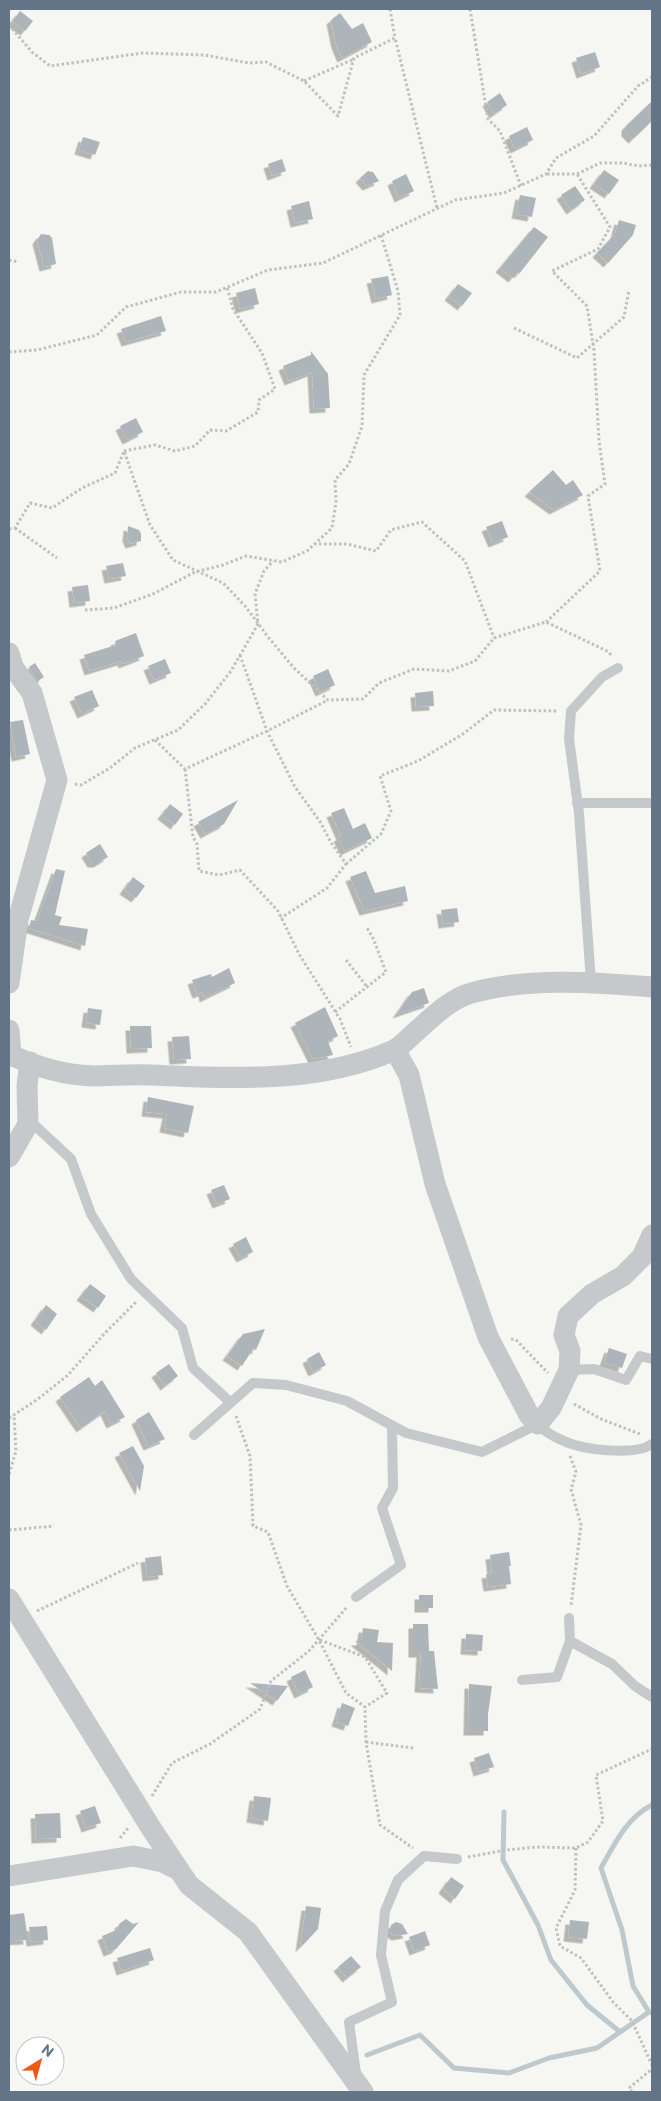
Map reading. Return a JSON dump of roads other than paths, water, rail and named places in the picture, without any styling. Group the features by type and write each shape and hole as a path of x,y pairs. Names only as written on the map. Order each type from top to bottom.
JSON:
{"street":[{"path":"9,653 13,668 32,694 57,780 18,920 9,983"},
{"path":"16,1057 66,1073 92,1076 131,1074 266,1078 312,1074 358,1064 395,1050 436,1014 465,995 500,986 591,982 652,987"},
{"path":"9,1030 16,1057 27,1086 28,1118 28,1124 9,1157"},
{"path":"395,1050 409,1075 434,1184 488,1337 525,1407 538,1424 551,1408 569,1370 570,1351 564,1335 568,1316 592,1294 623,1276 642,1256 652,1235"},
{"path":"9,1599 141,1813 189,1885 248,1932 360,2088"},
{"path":"9,1876 133,1856 163,1862 179,1870"}],"lane":[{"path":"591,982 577,803 569,739 571,711 602,677 618,668"},
{"path":"577,803 652,803"},
{"path":"28,1118 71,1159 91,1214 131,1279 182,1328 193,1368 230,1402"},
{"path":"569,1370 594,1369 626,1380 640,1356 652,1359"},
{"path":"194,1435 254,1383 286,1385 347,1401 406,1433 482,1452 538,1424 543,1430 564,1442 595,1449 645,1449 652,1444"},
{"path":"356,1597 401,1565 382,1508 393,1488 392,1427"},
{"path":"522,1680 557,1677 570,1641 569,1618"},
{"path":"570,1641 612,1664 635,1686 652,1696"},
{"path":"360,2088 348,2022 392,2002 381,1955 385,1911 398,1880 424,1856 457,1859"}],"waterway":[{"path":"649,2012 633,1986 622,1930 601,1868 628,1824 643,1810 652,1805"},
{"path":"504,1812 503,1860 538,1925 551,1960 587,2005 620,2032"},
{"path":"367,2055 420,2035 454,2068 509,2073 549,2058 597,2048 649,2012 652,2013"}]}
